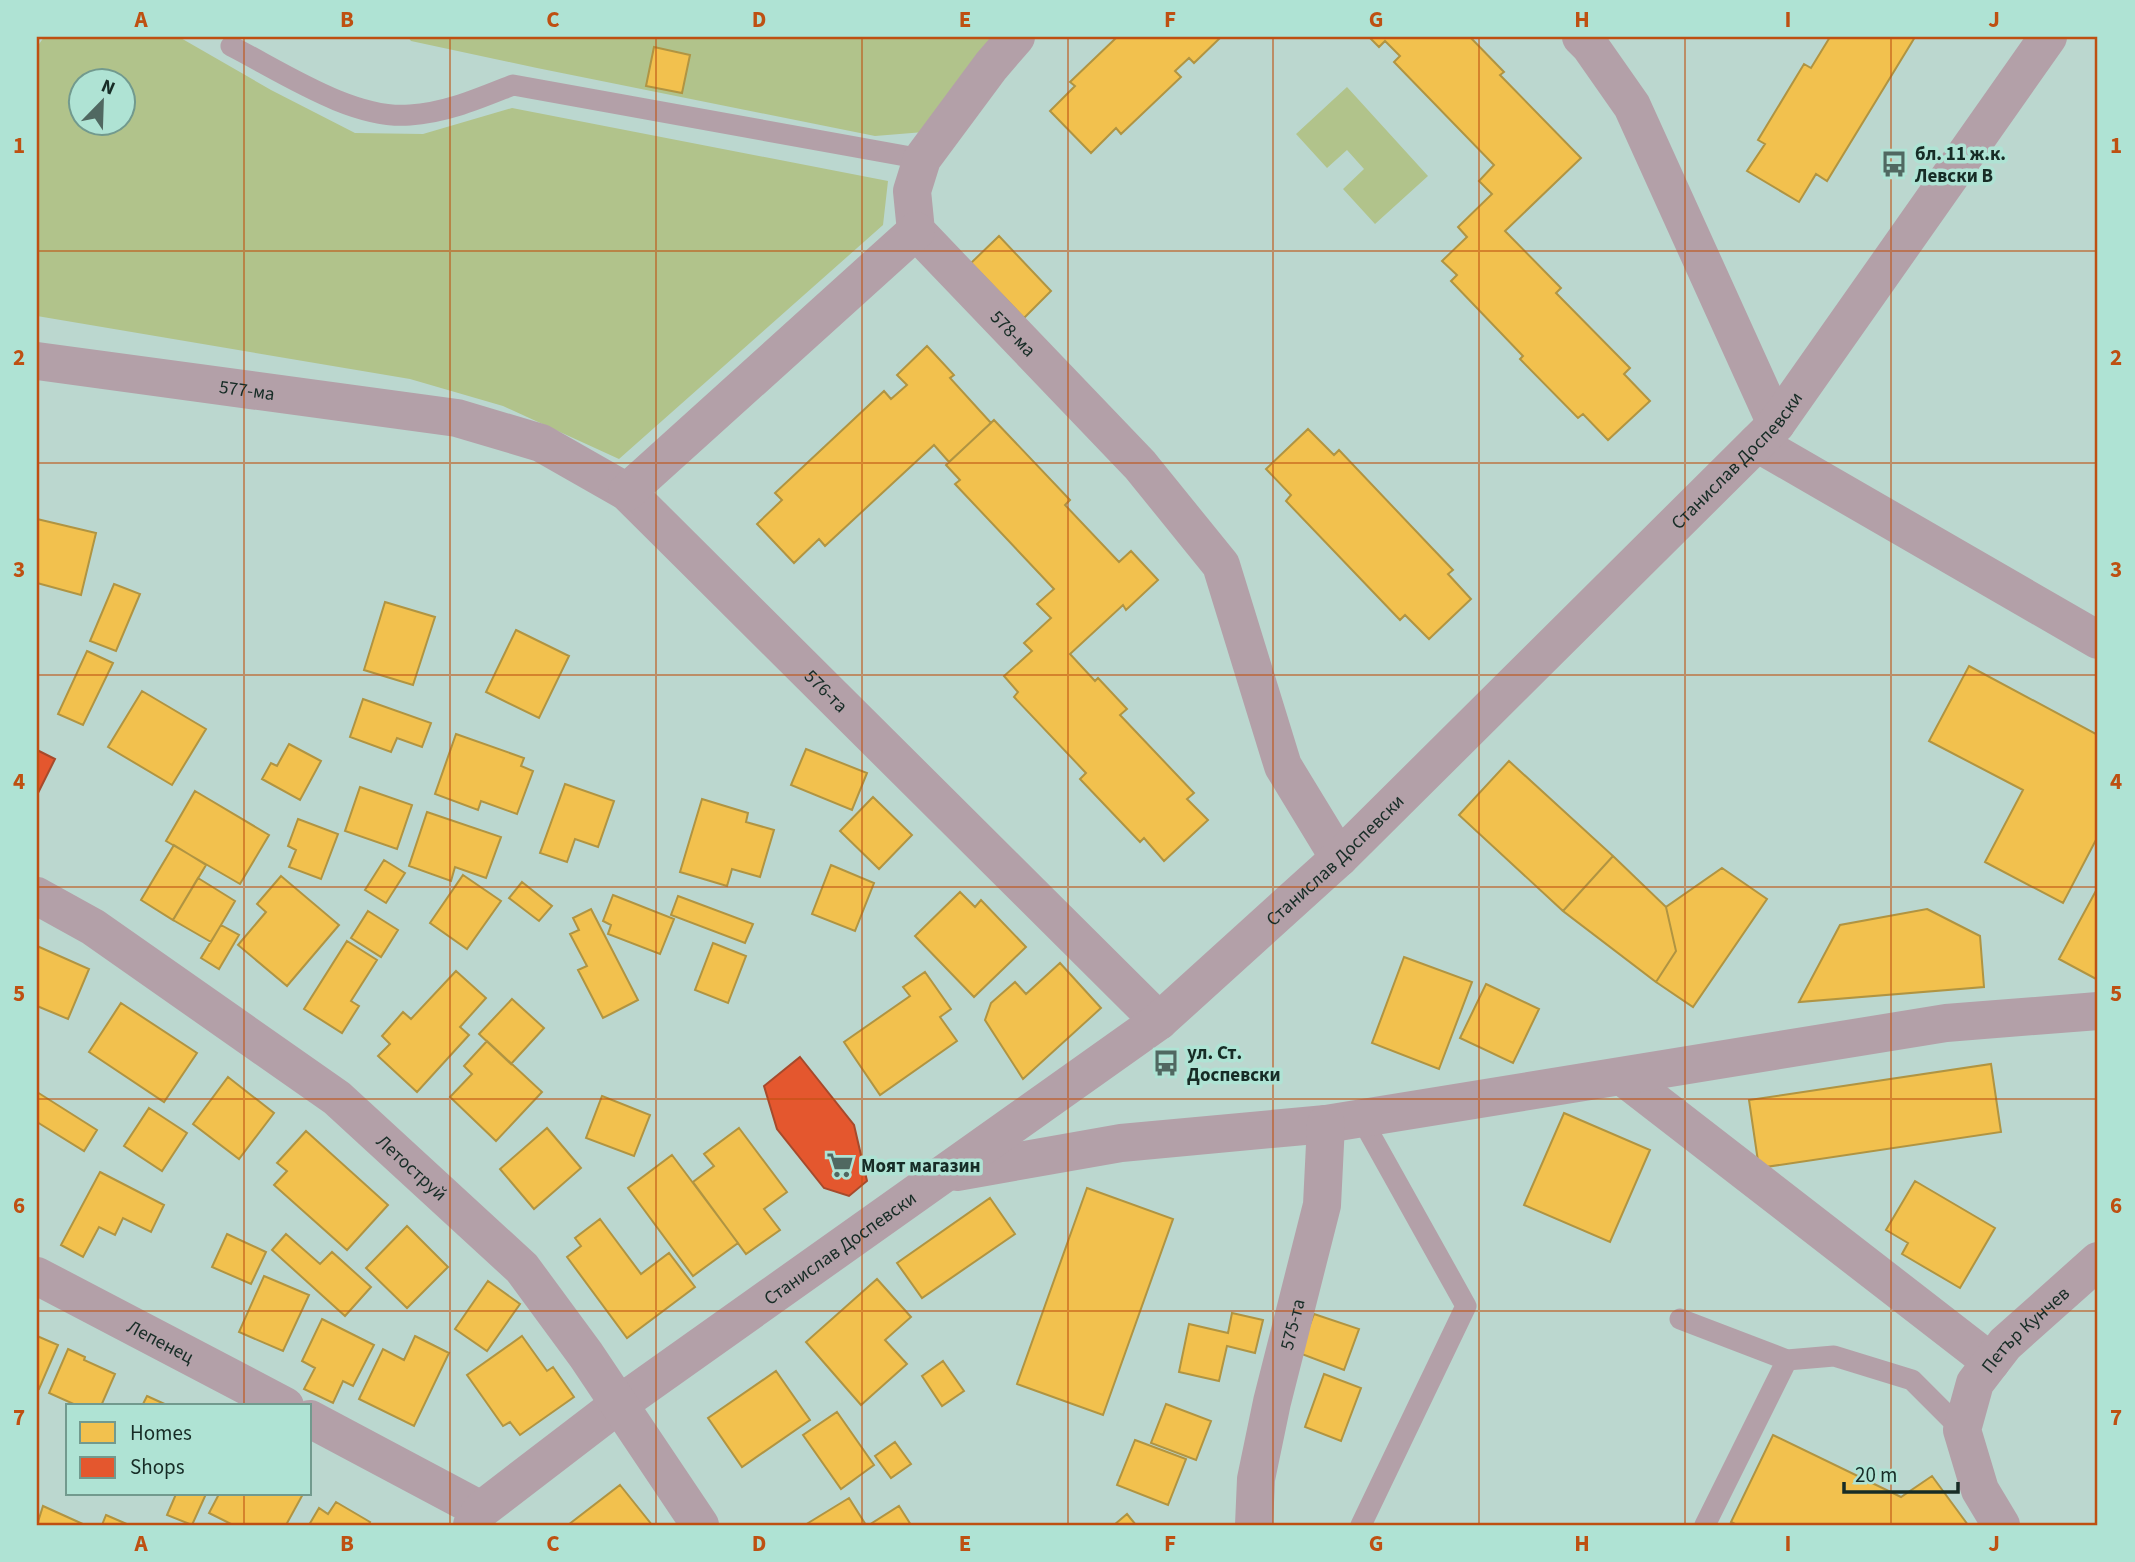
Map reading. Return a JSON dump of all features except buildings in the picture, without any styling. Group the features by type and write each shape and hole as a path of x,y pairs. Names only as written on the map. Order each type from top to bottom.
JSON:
{"street":[{"path":"627,492 916,231 912,191 922,159 991,66 1016,37"},
{"path":"1581,37 1632,106 1767,434 2098,640"},
{"name":"Станислав Доспевски","path":"477,1518 618,1405 1159,1021 1339,858 1767,434 2048,37"},
{"name":"578-ма","path":"916,231 1140,465 1222,565 1283,766 1339,858"},
{"name":"577-ма","path":"37,360 457,418"},
{"name":"576-та","path":"457,418 541,443 627,492 1159,1021"},
{"name":"Летоструй","path":"37,897 93,927 337,1098 522,1268 586,1355 700,1525"},
{"path":"945,1174 1121,1143 1343,1121 1946,1023 2098,1011"},
{"path":"1623,1077 1991,1362"},
{"name":"575-та","path":"1254,1525 1256,1479 1272,1402 1343,1121"},
{"name":"Петър Кунчев","path":"1962,1430 1975,1383 2005,1344 2098,1261"},
{"name":"Лепенец","path":"37,1276 281,1404"},
{"path":"312,1420 477,1518"},
{"path":"1962,1430 1980,1490 2001,1525"}],"lane":[{"path":"232,46 334,99 371,113 409,116 436,111 470,102 513,85 922,159"},
{"path":"1343,1121 1466,1306 1361,1525"},
{"path":"1680,1319 1787,1360 1834,1356 1912,1380 1962,1430"},
{"path":"1705,1525 1787,1360"}],"green space":[{"path":"44,37 179,37 271,90 355,133 423,134 512,108 888,181 883,225 619,459 503,406 410,379 37,316 37,47"},
{"path":"408,37 998,37 924,132 875,136 537,68 411,41"},
{"path":"1347,87 1428,176 1375,224 1343,189 1364,169 1347,150 1327,168 1296,134"}],"place":[{"name":"бл. 11 ж.к. Левски В","path":"1894,164"},
{"name":"ул. Ст. Доспевски","path":"1166,1063"},
{"name":"Моят магазин","path":"840,1165"}]}
